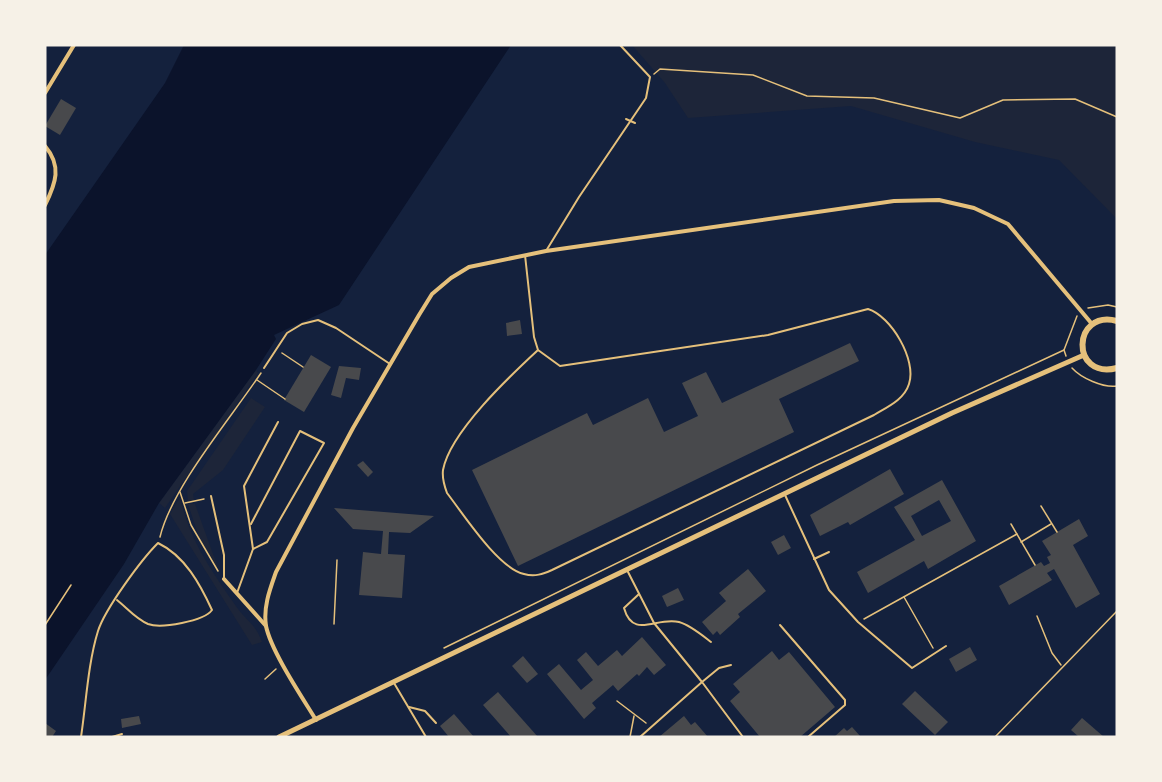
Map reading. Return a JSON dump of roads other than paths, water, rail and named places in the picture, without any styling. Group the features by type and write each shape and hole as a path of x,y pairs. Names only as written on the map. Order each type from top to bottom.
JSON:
{"main road":[{"path":"1117,321 1101,320 1092,324 1083,336 1084,355 1093,366 1102,370 1117,368"}],"street":[{"path":"45,93 74,45"},
{"path":"45,146 57,170 56,183 45,205"},
{"path":"267,627 268,594 276,572 352,428 432,294 451,278 470,267 546,251 894,201 939,200 974,208 1008,224 1092,324"},
{"path":"279,737 952,413 1084,355"},
{"path":"224,579 267,627 278,654 316,721"}],"lane":[{"path":"546,251 646,98 650,77 620,45"},
{"path":"626,119 635,123"},
{"path":"525,255 534,337 538,350 560,366 768,335 868,309 877,311 885,319 909,362 911,373 904,394 874,415 552,570 532,576 512,569 499,558 447,493 443,480 444,468 451,452 470,423 497,387 538,350"},
{"path":"264,368 287,333 302,324 318,320 336,328 390,364"},
{"path":"237,595 253,549 244,486 278,422"},
{"path":"251,524 300,431 324,443 267,542 253,549"},
{"path":"785,495 829,590 858,622 912,668 946,646"},
{"path":"212,497 224,555 224,579"},
{"path":"81,737 98,630 117,600 158,543 171,549 185,564 212,610 199,620 152,625 140,620 117,600"},
{"path":"814,559 829,552"},
{"path":"627,570 654,623 743,737"},
{"path":"639,594 626,604 624,612 637,626 681,622 711,642"},
{"path":"780,624 845,700 845,705 808,737"},
{"path":"640,737 719,668 730,665"},
{"path":"394,683 426,737"},
{"path":"407,706 425,711 436,723"},
{"path":"112,737 122,734"}]}
